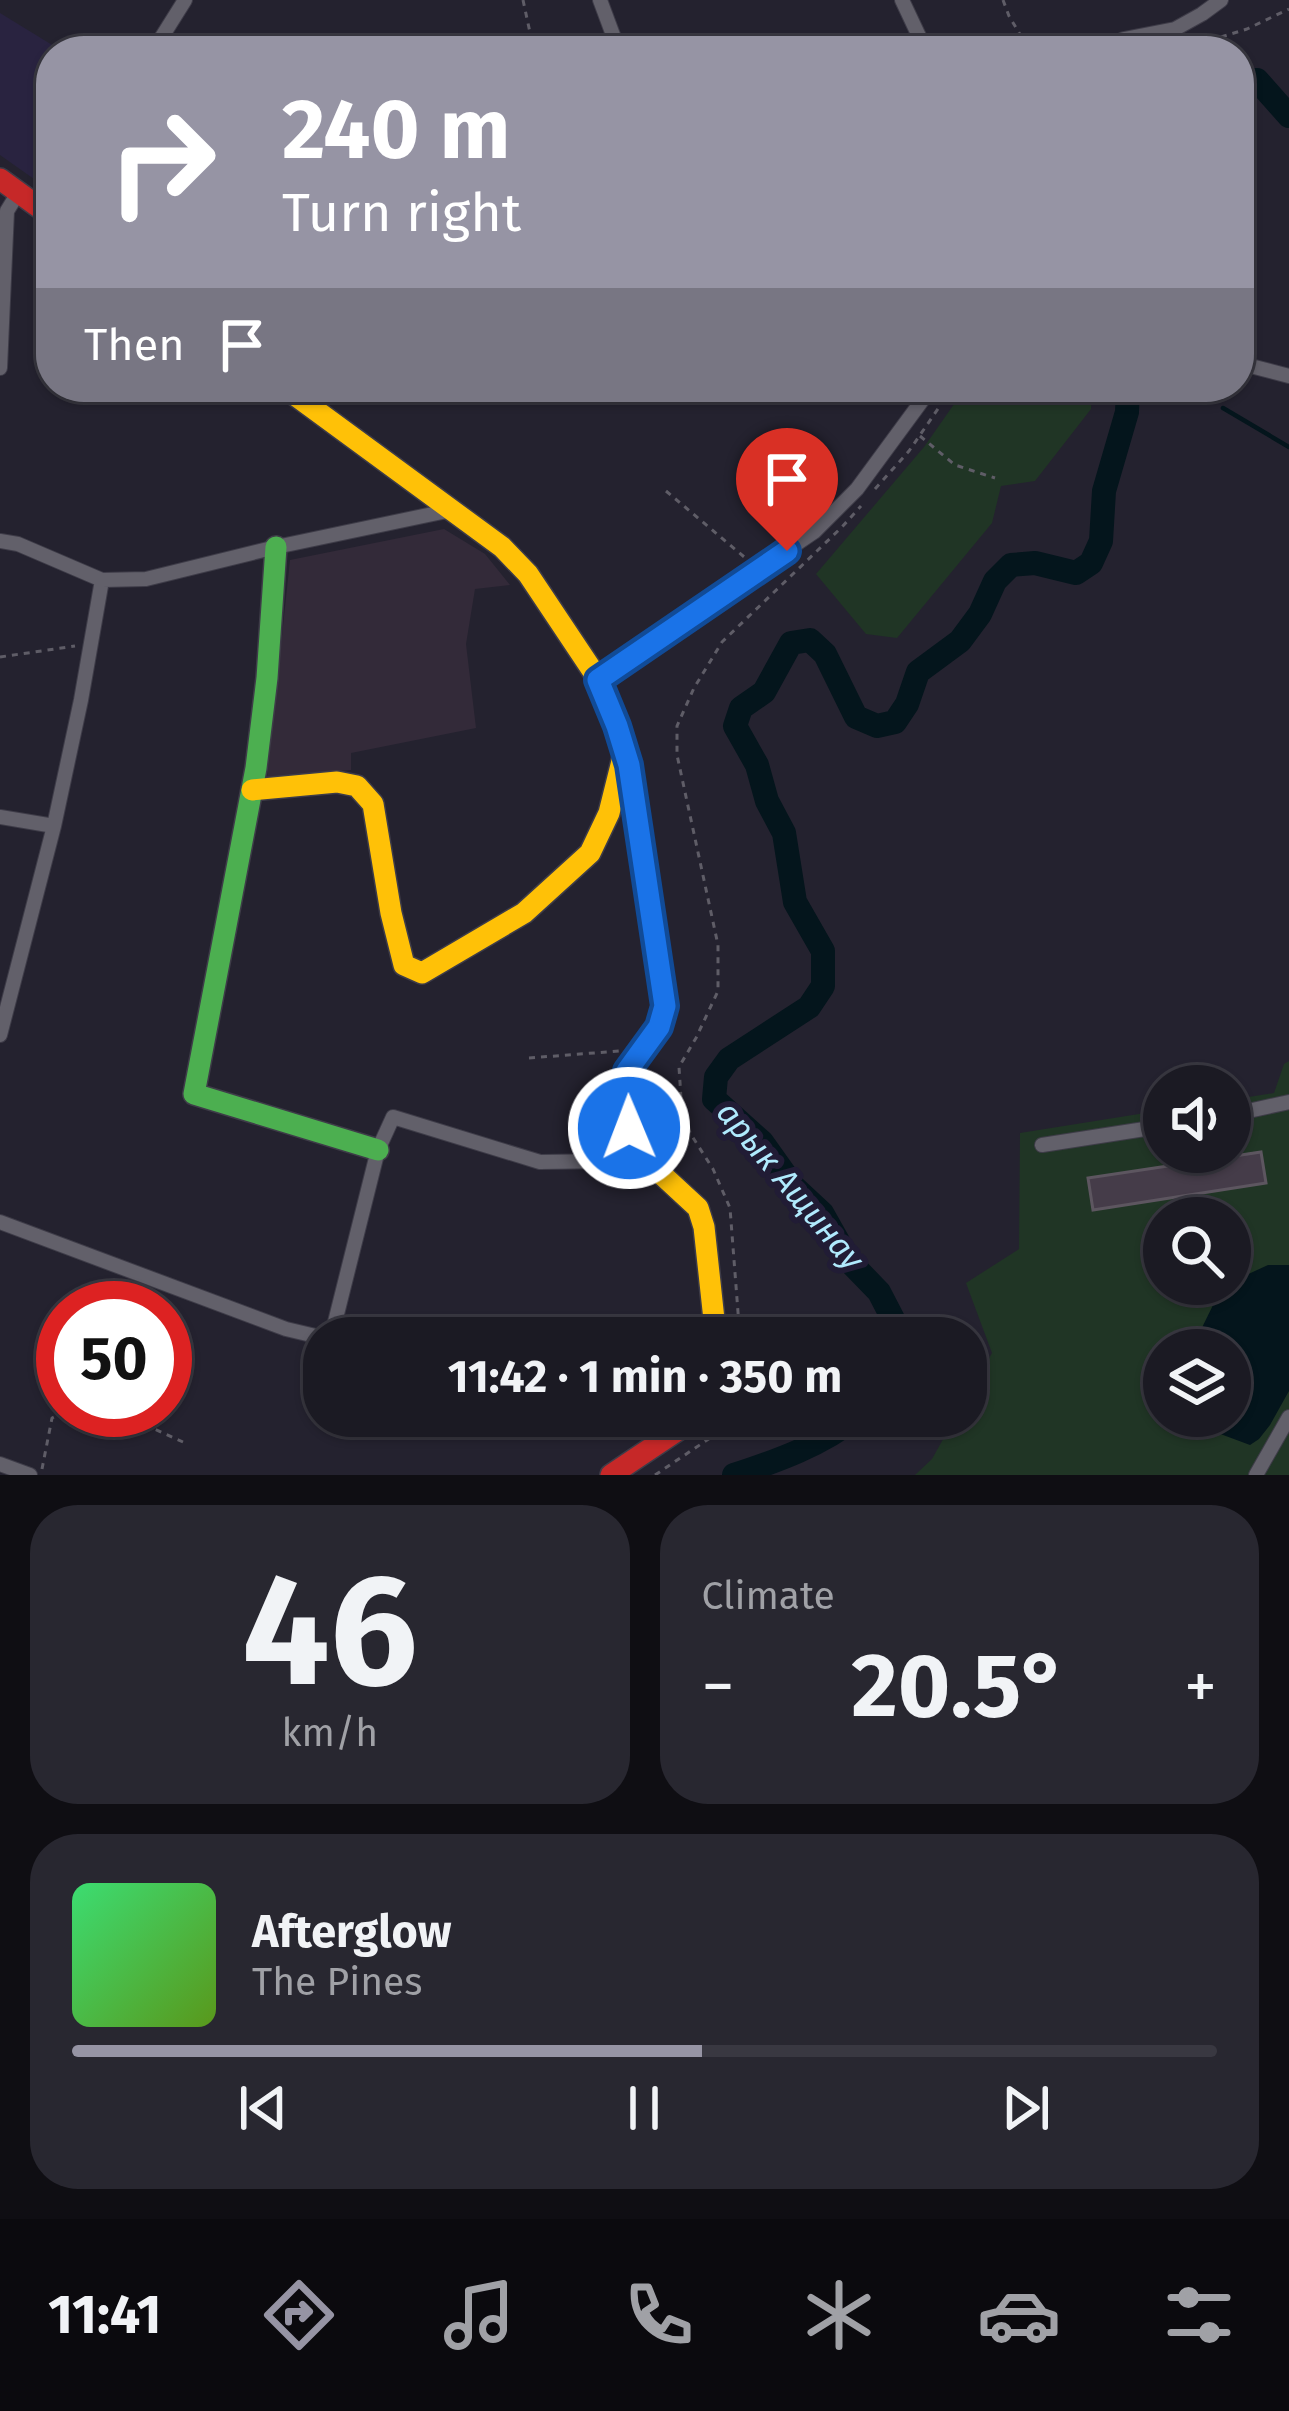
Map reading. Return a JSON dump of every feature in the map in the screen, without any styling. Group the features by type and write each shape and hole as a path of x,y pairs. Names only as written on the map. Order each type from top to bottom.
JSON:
{"street":[{"path":"162,36 185,0"},
{"path":"600,0 613,36"},
{"path":"902,0 919,36"},
{"path":"1139,36 1175,29 1221,0"},
{"path":"9,186 36,205"},
{"path":"0,368 9,186"},
{"path":"1254,367 1289,376"},
{"path":"304,402 502,547 528,574 598,680 625,750 665,1006 659,1027 627,1071 622,1094 629,1128 645,1159 698,1208 714,1317"},
{"path":"598,680 814,532 856,489 921,402"},
{"path":"0,541 18,544 102,580 146,579 452,510"},
{"path":"276,547 271,641 252,790 194,1094 378,1150"},
{"path":"0,1035 54,826 102,580"},
{"path":"252,790 337,782 357,786 373,804 404,965 422,974 524,914 590,853 609,813 625,750"},
{"path":"0,817 54,826"},
{"path":"1251,1110 1289,1102"},
{"path":"334,1317 378,1150 393,1117 540,1162 609,1161 638,1146"},
{"path":"1042,1145 1143,1129"},
{"path":"0,1222 303,1333"},
{"path":"1256,1475 1289,1417"},
{"path":"611,1475 668,1437"},
{"path":"0,1464 30,1475"}],"path":[{"path":"523,0 531,36"},
{"path":"1003,0 1021,36"},
{"path":"1224,36 1289,9"},
{"path":"738,1317 730,1208 713,1168 690,1133 681,1098 679,1067 718,991 718,944 677,755 677,726 722,642 842,527 942,402"},
{"path":"904,425 955,465 994,478"},
{"path":"666,491 760,569"},
{"path":"0,657 91,644"},
{"path":"529,1058 644,1048"},
{"path":"41,1475 48,1437"},
{"path":"172,1437 183,1442"},
{"path":"655,1475 712,1437"}],"shaded area":[{"path":"0,13 38,36 36,180 0,155"},
{"path":"444,529 485,554 510,585 475,589 466,644 476,728 351,753 351,770 267,777 290,560"},
{"path":"1268,1265 1289,1265 1289,1391 1270,1425 1250,1445 1228,1437 1251,1437 1251,1329 1201,1329 1213,1305 1251,1305 1251,1273"}],"green space":[{"path":"956,402 1091,402 1091,409 1035,481 1001,486 992,523 897,638 866,634 816,574 924,447"},
{"path":"1289,1061 1289,1475 915,1475 932,1459 944,1437 987,1437 987,1362 992,1353 987,1317 979,1317 966,1283 1019,1249 1020,1133 1143,1113 1143,1173 1251,1173 1251,1097 1274,1093"}],"building":[{"path":"1261,1152 1266,1183 1176,1197 1143,1197 1143,1202 1093,1210 1088,1178 1143,1170 1251,1173 1251,1154"}],"waterway":[{"name":"арык Ащинау","path":"1254,80 1289,116"},
{"name":"арык Ащинау","path":"892,1317 879,1292 849,1261 822,1213 794,1187 762,1142 714,1099 716,1077 729,1059 809,1007 823,986 823,951 795,902 784,833 767,801 757,765 735,726 741,708 764,692 791,643 810,640 825,654 856,717 877,726 895,722 918,672 960,641 980,614 995,581 1011,565 1035,563 1076,573 1091,563 1101,541 1104,491 1127,402"},
{"path":"1223,408 1289,447"},
{"name":"арык Ащинау","path":"734,1475 826,1437"}],"traffic: fast":[{"path":"276,547 256,768 194,1094 378,1150"}],"traffic: slow":[{"path":"304,402 502,547 528,574 598,679 629,765 665,1006 660,1027 627,1071 622,1094 629,1128 645,1159 698,1208 714,1317"},
{"path":"252,790 337,782 357,786 373,804 404,965 422,973 524,913 590,853 609,813 623,757"}],"traffic: jam":[{"path":"0,179 36,205"},
{"path":"611,1475 668,1437"}],"route":[{"path":"629,1128 622,1094 627,1071 659,1027 665,1006 629,765 598,680 787,551"}]}
